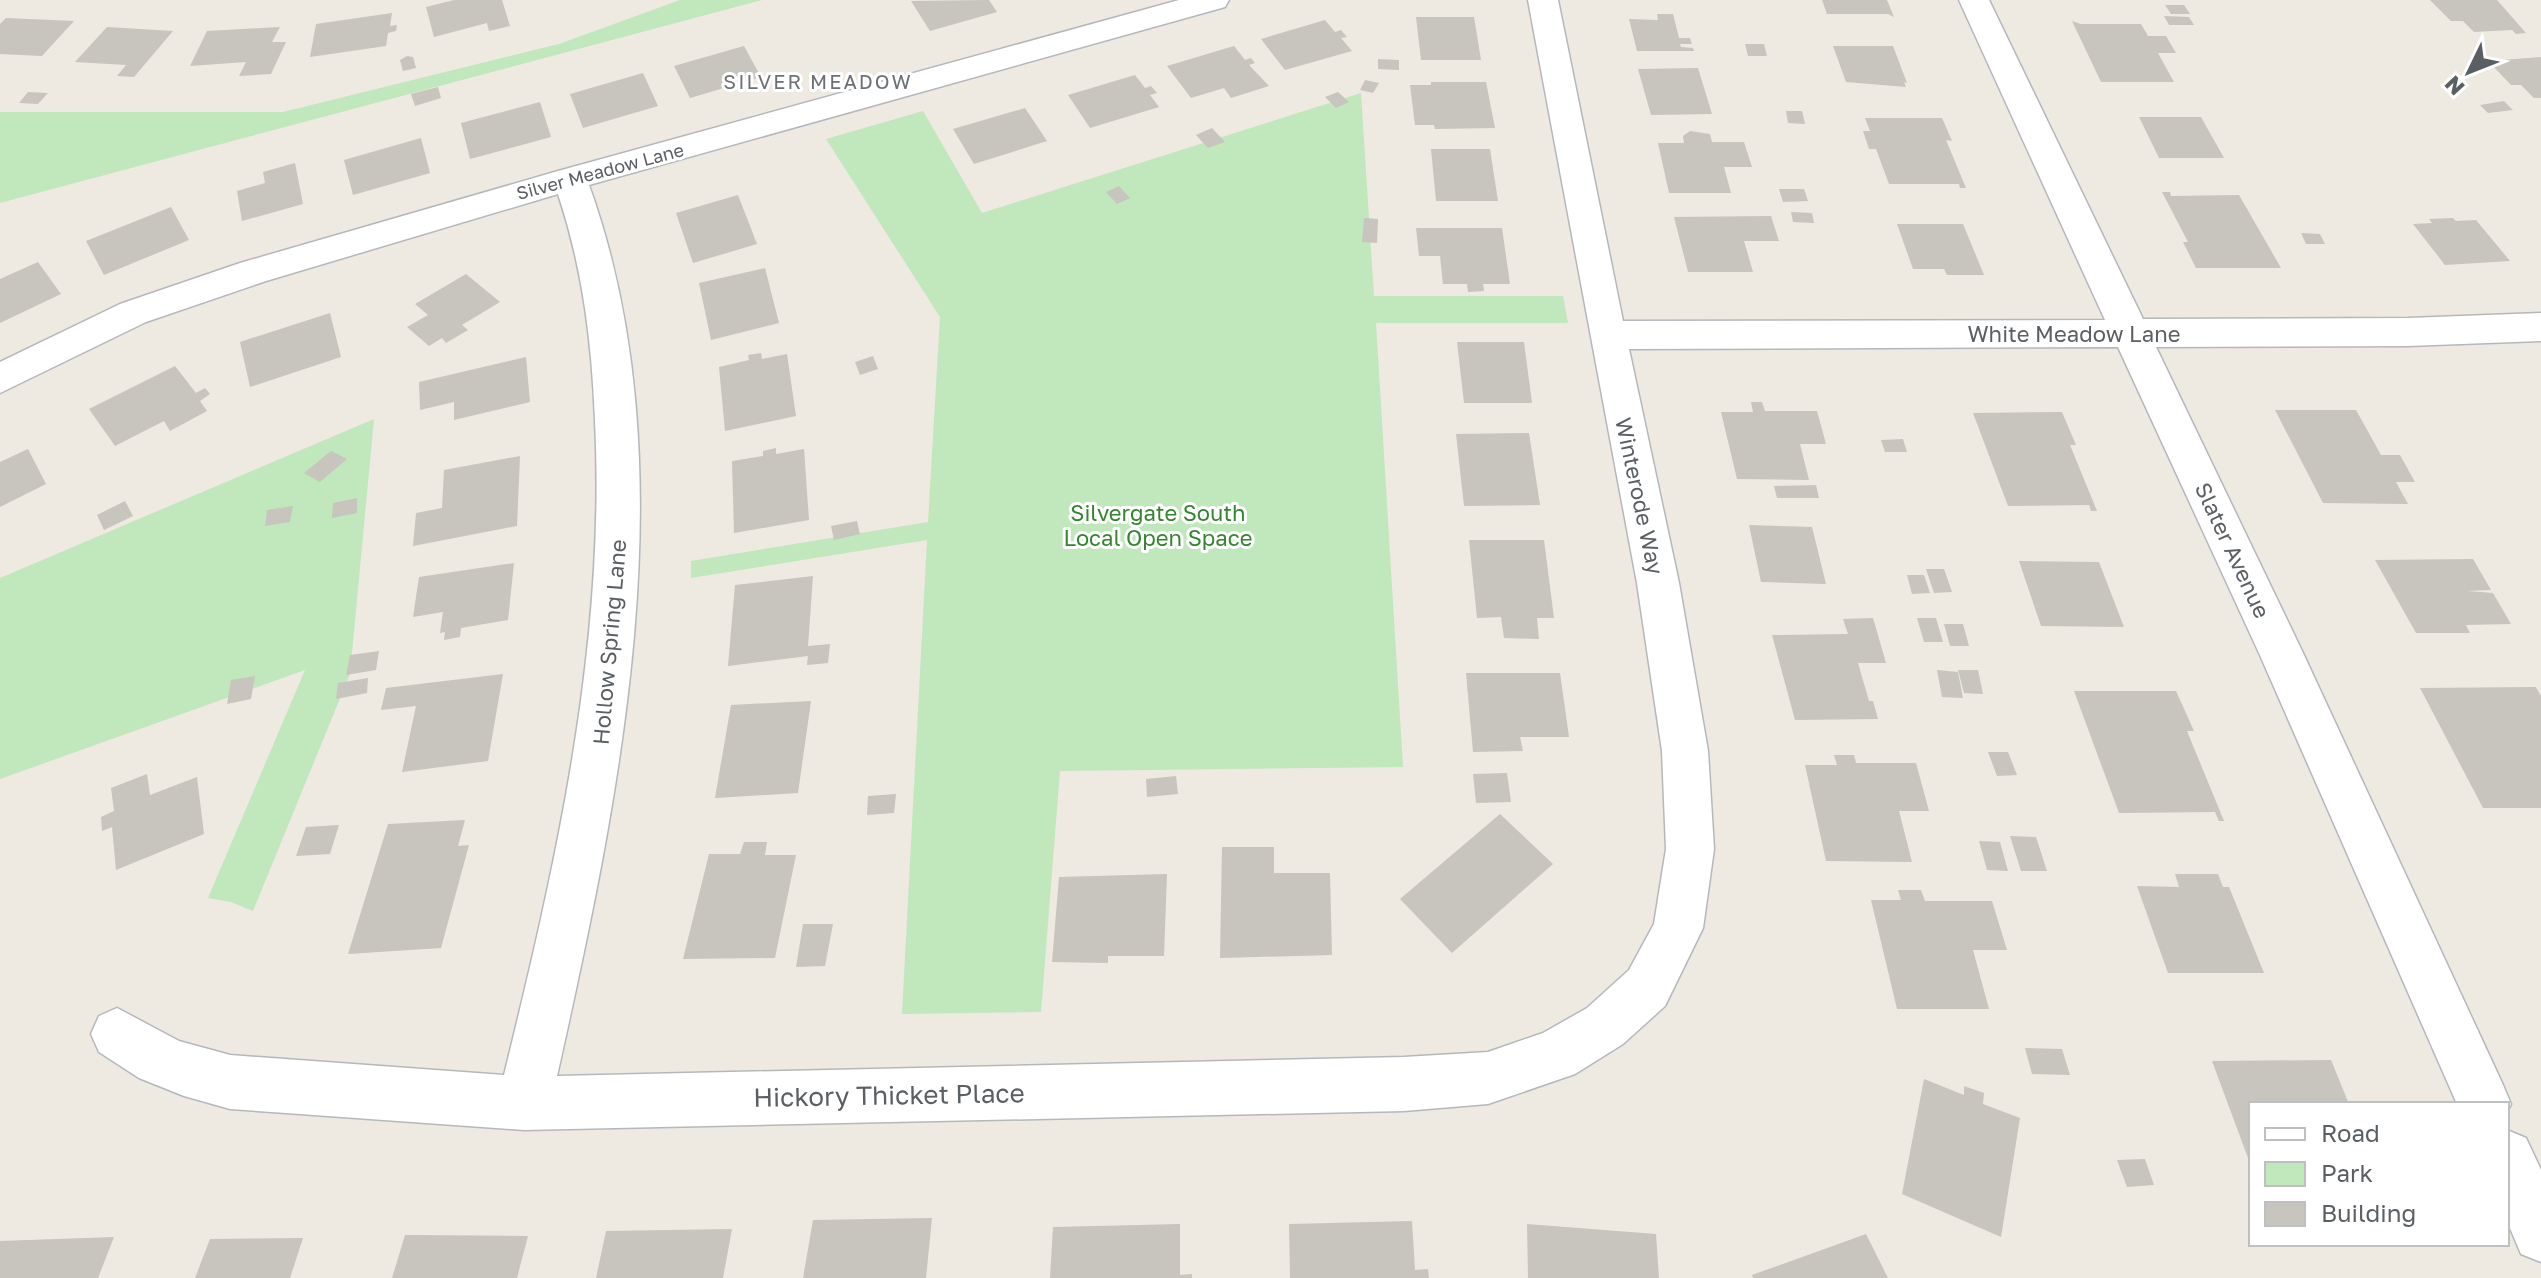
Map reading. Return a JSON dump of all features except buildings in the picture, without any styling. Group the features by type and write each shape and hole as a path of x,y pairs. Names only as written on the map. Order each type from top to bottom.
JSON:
{"street":[{"name":"Silver Meadow Lane","path":"0,379 133,313 193,291 570,179 1214,0"},
{"name":"Winterode Way","path":"1543,0 1658,583 1685,751 1690,849 1678,928 1647,988"},
{"name":"Slater Avenue","path":"1974,0 2357,818 2483,1102"},
{"name":"Hollow Spring Lane","path":"524,1103 591,809 609,682 620,551 617,431 608,339 594,251 570,179"},
{"name":"White Meadow Lane","path":"1607,335 2408,332 2541,327"},
{"name":"Hickory Thicket Place","path":"117,1034 153,1059 182,1071 230,1082 524,1103 1404,1084 1488,1078 1556,1055 1605,1026 1647,988"},
{"path":"2509,1162 2541,1234"}],"green space":[{"path":"680,0 762,0 0,203 0,112 283,112 559,44"},
{"name":"Silvergate South Local Open Space","path":"1361,93 1374,296 1563,296 1568,323 1376,323 1403,767 1060,771 1041,1012 902,1014 927,540 691,578 691,561 928,522 940,317 826,139 923,111 982,213"},
{"path":"374,419 350,674 253,911 231,902 208,898 305,670 0,779 0,578"}],"district":[{"name":"SILVER MEADOW","path":"818,81"}]}
